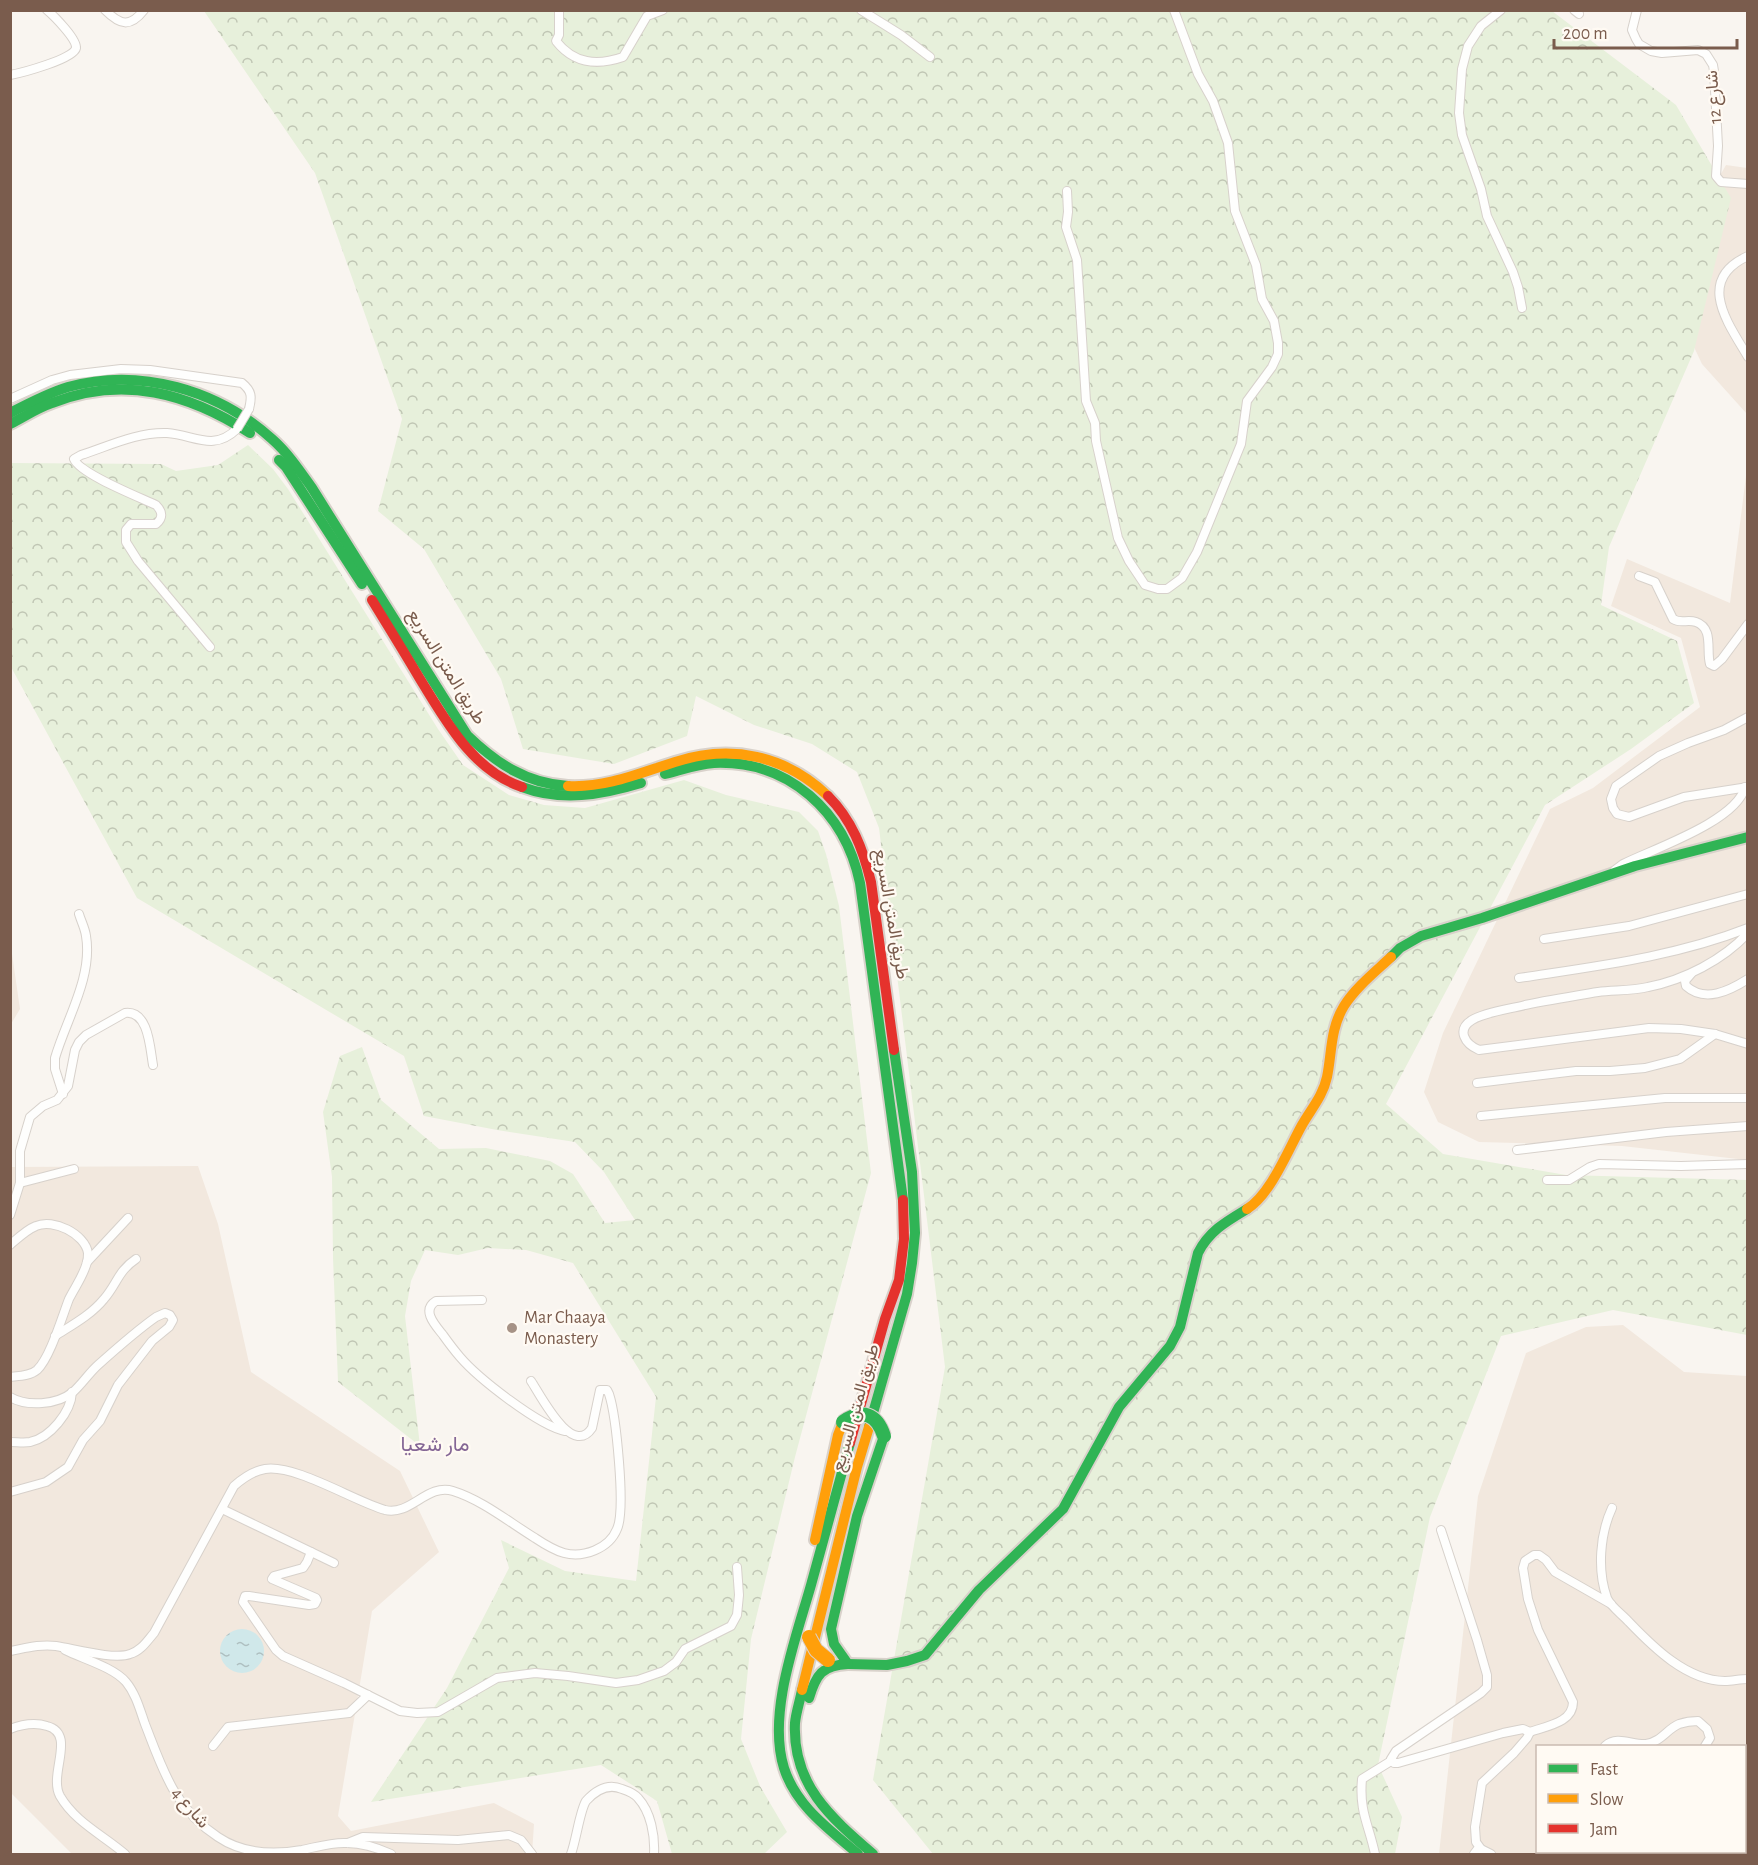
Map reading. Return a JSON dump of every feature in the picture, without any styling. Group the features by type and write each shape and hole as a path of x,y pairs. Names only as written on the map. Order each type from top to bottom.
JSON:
{"main road":[{"name":"طريق المتن السريع","path":"10,413 63,388 111,379 135,379 160,382 208,397 253,423 293,461 322,502 466,735 482,752 505,768 540,783 587,786 622,779 691,757 735,753 765,759 799,774 825,795 847,818 865,855 871,882 909,1146 916,1212 915,1244 911,1276 857,1467 795,1720 794,1735 803,1778 811,1792 841,1827 873,1854"},
{"name":"طريق المتن السريع","path":"10,424 52,402 79,394 115,389 141,389 167,393 208,407 249,432 286,467 464,747 486,768 506,781 551,796 570,798 617,791 696,766 716,763 750,766 766,770 796,785 813,798 848,842 855,861 867,922 900,1168 904,1209 903,1258 899,1281 885,1319 812,1580 779,1706 777,1737 788,1779 806,1808 858,1854"},
{"path":"838,1493 840,1505 838,1516 809,1627 811,1643 817,1652 838,1663 876,1666 915,1660 925,1655 980,1590 1063,1509 1119,1407 1174,1340 1183,1317 1198,1253 1205,1239 1219,1226 1253,1205 1268,1188 1303,1124 1321,1097 1327,1077 1333,1031 1344,1006 1362,985 1400,948 1413,940 1612,873 1748,837"},
{"path":"812,1580 814,1547 838,1435 843,1422 855,1414 871,1416 880,1426 884,1436 856,1516 831,1636 838,1663"},
{"path":"856,1516 853,1506 859,1473 857,1467"},
{"path":"811,1792 802,1744 807,1706 816,1678 823,1670 838,1663"}],"street":[{"path":"10,75 36,69 69,56 75,51 73,41 47,10"},
{"path":"105,10 119,22 126,23 135,20 144,10"},
{"path":"559,10 559,35 556,41 564,51 580,60 606,63 623,57 647,16 663,10"},
{"path":"861,10 901,35 930,57"},
{"path":"1067,191 1066,227 1077,260 1086,401 1095,423 1096,441 1118,538 1129,561 1145,585 1167,589 1182,578 1197,552 1241,444 1247,401 1272,367 1278,354 1274,321 1262,299 1256,265 1235,211 1228,142 1213,101 1198,74 1174,10"},
{"path":"1502,10 1481,26 1468,46 1462,69 1459,113 1462,135 1481,189 1487,216 1513,272 1522,308"},
{"name":"شارع 12","path":"1637,10 1632,30 1639,44 1662,54 1698,50 1706,54 1714,71 1718,146 1716,177 1720,182 1748,184"},
{"path":"1748,256 1730,267 1721,279 1718,295 1730,326 1748,357"},
{"path":"10,399 52,380 70,375 121,369 242,383 250,392 249,409 237,429 226,438 213,441 166,433 139,436 74,459 78,465 92,474 161,509 162,514 156,524 134,523 128,526 126,542 138,561 210,647"},
{"path":"1639,576 1655,582 1673,619 1678,622 1692,621 1704,627 1708,637 1708,659 1714,666 1722,659 1748,624"},
{"path":"1612,873 1623,864 1679,839 1728,812 1742,798 1746,787 1684,797 1629,818 1617,814 1613,808 1611,800 1616,786 1659,756 1724,730 1748,717"},
{"path":"1544,939 1629,926 1748,894"},
{"path":"63,1094 55,1069 55,1058 82,982 87,950 86,935 79,914"},
{"path":"1747,932 1732,948 1694,970 1663,983 1543,1002 1492,1013 1472,1020 1463,1033 1465,1041 1471,1047 1485,1051 1649,1028 1680,1029 1715,1034 1748,1044"},
{"path":"1519,978 1630,962 1747,932"},
{"path":"1694,970 1685,981 1686,986 1690,990 1714,995 1727,992 1748,979"},
{"path":"10,1215 20,1183 20,1151 30,1117 63,1094 71,1078 75,1050 79,1042 86,1035 130,1012 143,1023 153,1065"},
{"path":"1477,1083 1576,1071 1645,1068 1680,1059 1715,1034"},
{"path":"1481,1116 1665,1098 1748,1098"},
{"path":"1517,1150 1666,1132 1748,1126"},
{"path":"1547,1180 1569,1180 1599,1164 1681,1166 1748,1164"},
{"path":"20,1183 74,1168"},
{"path":"10,1377 35,1372 41,1364 87,1262 128,1218"},
{"path":"10,1245 37,1225 56,1226 80,1238 88,1253 87,1262"},
{"path":"55,1336 102,1302 121,1272 136,1259"},
{"path":"482,1300 436,1301 430,1308 430,1317 459,1357 483,1379 547,1425 567,1431"},
{"path":"10,1397 19,1402 30,1403 52,1401 72,1392 99,1364 147,1323 165,1313 173,1320 155,1338 122,1379 102,1418 83,1440 68,1467 46,1482 10,1492"},
{"path":"10,1651 34,1646 124,1655 142,1647 154,1633 229,1493 239,1481 265,1469 281,1469 375,1507 392,1511 399,1511 438,1490 453,1491 490,1510 558,1551 573,1554 599,1549 613,1537 620,1519 618,1454 611,1400 607,1390 600,1390 594,1421 589,1433 575,1436 560,1424 531,1381"},
{"path":"10,1442 30,1442 49,1431 64,1416 72,1400 72,1392"},
{"path":"1611,1604 1605,1590 1602,1573 1605,1522 1612,1508"},
{"path":"222,1509 334,1563"},
{"path":"1392,1761 1392,1756 1396,1751 1487,1687 1487,1675 1478,1640 1441,1530"},
{"path":"310,1552 308,1562 303,1568 274,1576 272,1579 315,1598 317,1600 315,1604 245,1596 243,1602 276,1650 283,1656 400,1711 417,1713 438,1712 497,1678 535,1673 616,1683 638,1680 664,1671 676,1662 685,1649 731,1626 736,1615 739,1595 737,1567"},
{"path":"1375,1854 1360,1797 1362,1779 1392,1761 1398,1763 1416,1759 1516,1730 1523,1729 1530,1732 1566,1718 1573,1709 1573,1702 1538,1630 1528,1599 1523,1568 1525,1561 1534,1555 1539,1555 1546,1560 1555,1572 1611,1604 1644,1637 1680,1666 1706,1678 1723,1681 1748,1679"},
{"name":"شارع 4","path":"59,1647 108,1670 126,1682 136,1699 162,1770 172,1790 196,1819 220,1838 241,1849 269,1853 348,1842 391,1854"},
{"path":"213,1746 228,1726 349,1713 368,1695"},
{"path":"1606,1745 1611,1741 1622,1740 1647,1744 1661,1739 1679,1724 1698,1721 1707,1729 1710,1738 1706,1745"},
{"path":"10,1729 32,1723 56,1729 61,1736 56,1780 58,1792 69,1811 125,1854"},
{"path":"1491,1854 1477,1852 1475,1827 1482,1783 1514,1753 1530,1732"},
{"path":"571,1854 583,1806 595,1793 607,1786 629,1791 637,1796 649,1815 654,1854"},
{"path":"348,1842 363,1837 458,1840 509,1835 521,1840 532,1854"}],"shaded area":[{"path":"1726,165 1747,168 1747,414 1702,364 1670,296 1692,225"},
{"path":"1747,468 1747,1160 1622,1146 1479,1142 1438,1122 1424,1092 1443,1033 1550,809 1593,788 1700,707 1681,638 1611,606 1627,559 1730,603"},
{"path":"11,947 20,1009 10,1024"},
{"path":"198,1166 218,1224 251,1372 400,1471 439,1552 372,1611 338,1816 351,1831 494,1803 534,1824 532,1854 72,1854 11,1793 10,1167"},
{"path":"1623,1325 1684,1372 1747,1376 1747,1854 1439,1854 1478,1496 1526,1353 1586,1327"}],"green space":[{"path":"204,11 1552,11 1676,105 1731,198 1694,351 1609,547 1601,605 1677,641 1694,703 1631,749 1545,805 1386,1104 1443,1154 1566,1175 1747,1180 1747,1335 1613,1310 1501,1336 1430,1517 1378,1765 1402,1817 1395,1854 933,1854 873,1780 945,1367 879,828 857,772 812,744 754,725 696,696 687,736 614,764 523,749 501,679 424,549 378,511 402,419 315,173"},
{"path":"248,445 273,469 288,489 438,729 463,765 509,795 544,805 585,808 684,780 726,795 799,812 818,831 839,906 871,1173 795,1457 751,1639 741,1739 760,1786 787,1832 764,1854 672,1854 657,1801 601,1765 371,1802 447,1688 509,1568 501,1540 565,1571 636,1581 656,1397 573,1263 526,1250 488,1248 458,1255 425,1250 411,1281 405,1316 420,1446 338,1382 332,1177 323,1112 340,1056 362,1047 381,1100 439,1149 486,1148 550,1161 573,1174 605,1223 635,1220 604,1172 575,1142 424,1116 404,1056 137,898 11,667 10,463 161,464 176,471 218,465"}],"water":[{"path":"242,1629 257,1636 264,1651 257,1666 242,1673 227,1666 220,1651 227,1636"}],"traffic: fast":[{"path":"10,413 68,387 95,381 123,380 177,387 227,407 251,422 283,450 312,488 467,735 513,770 539,781 568,786"},
{"path":"10,424 46,405 78,395 104,390 130,390 154,392 179,399 227,419 250,433"},
{"path":"279,460 286,467 362,584"},
{"path":"665,774 714,763 741,764 766,770 810,795 827,813 841,834 852,857 860,883 903,1200"},
{"path":"522,787 537,792 582,795 611,791 641,783"},
{"path":"1391,957 1400,948 1421,936 1482,918 1635,866 1748,837"},
{"path":"869,1427 907,1294 915,1233 912,1172 894,1050"},
{"path":"848,1664 887,1665 925,1655 979,1590 1063,1509 1119,1407 1170,1346 1180,1327 1202,1245 1219,1227 1247,1209"},
{"path":"843,1422 856,1415 868,1416 873,1418 884,1436"},
{"path":"848,1664 834,1644 831,1629 857,1516 884,1436"},
{"path":"850,1443 791,1652 781,1700 779,1724 780,1747 789,1782 815,1816 858,1854"},
{"path":"809,1698 814,1683 821,1673 832,1666 848,1664"},
{"path":"802,1690 795,1723 796,1745 807,1782 829,1812 873,1854"}],"traffic: slow":[{"path":"568,786 596,785 696,757 737,754 775,762 794,771 828,796"},
{"path":"1247,1209 1264,1193 1323,1090 1336,1023 1344,1006 1359,987 1391,957"},
{"path":"815,1540 838,1435 843,1422"},
{"path":"802,1690 869,1427"},
{"path":"809,1637 816,1650 828,1660"}],"traffic: jam":[{"path":"372,600 440,711 462,742 489,769 522,787"},
{"path":"828,796 850,825 868,870 894,1050"},
{"path":"850,1443 885,1319 899,1280 904,1239 903,1200"}],"place":[{"name":"Mar Chaaya Monastery","path":"512,1328"}],"district":[{"name":"مار شعيا","path":"435,1444"}]}
